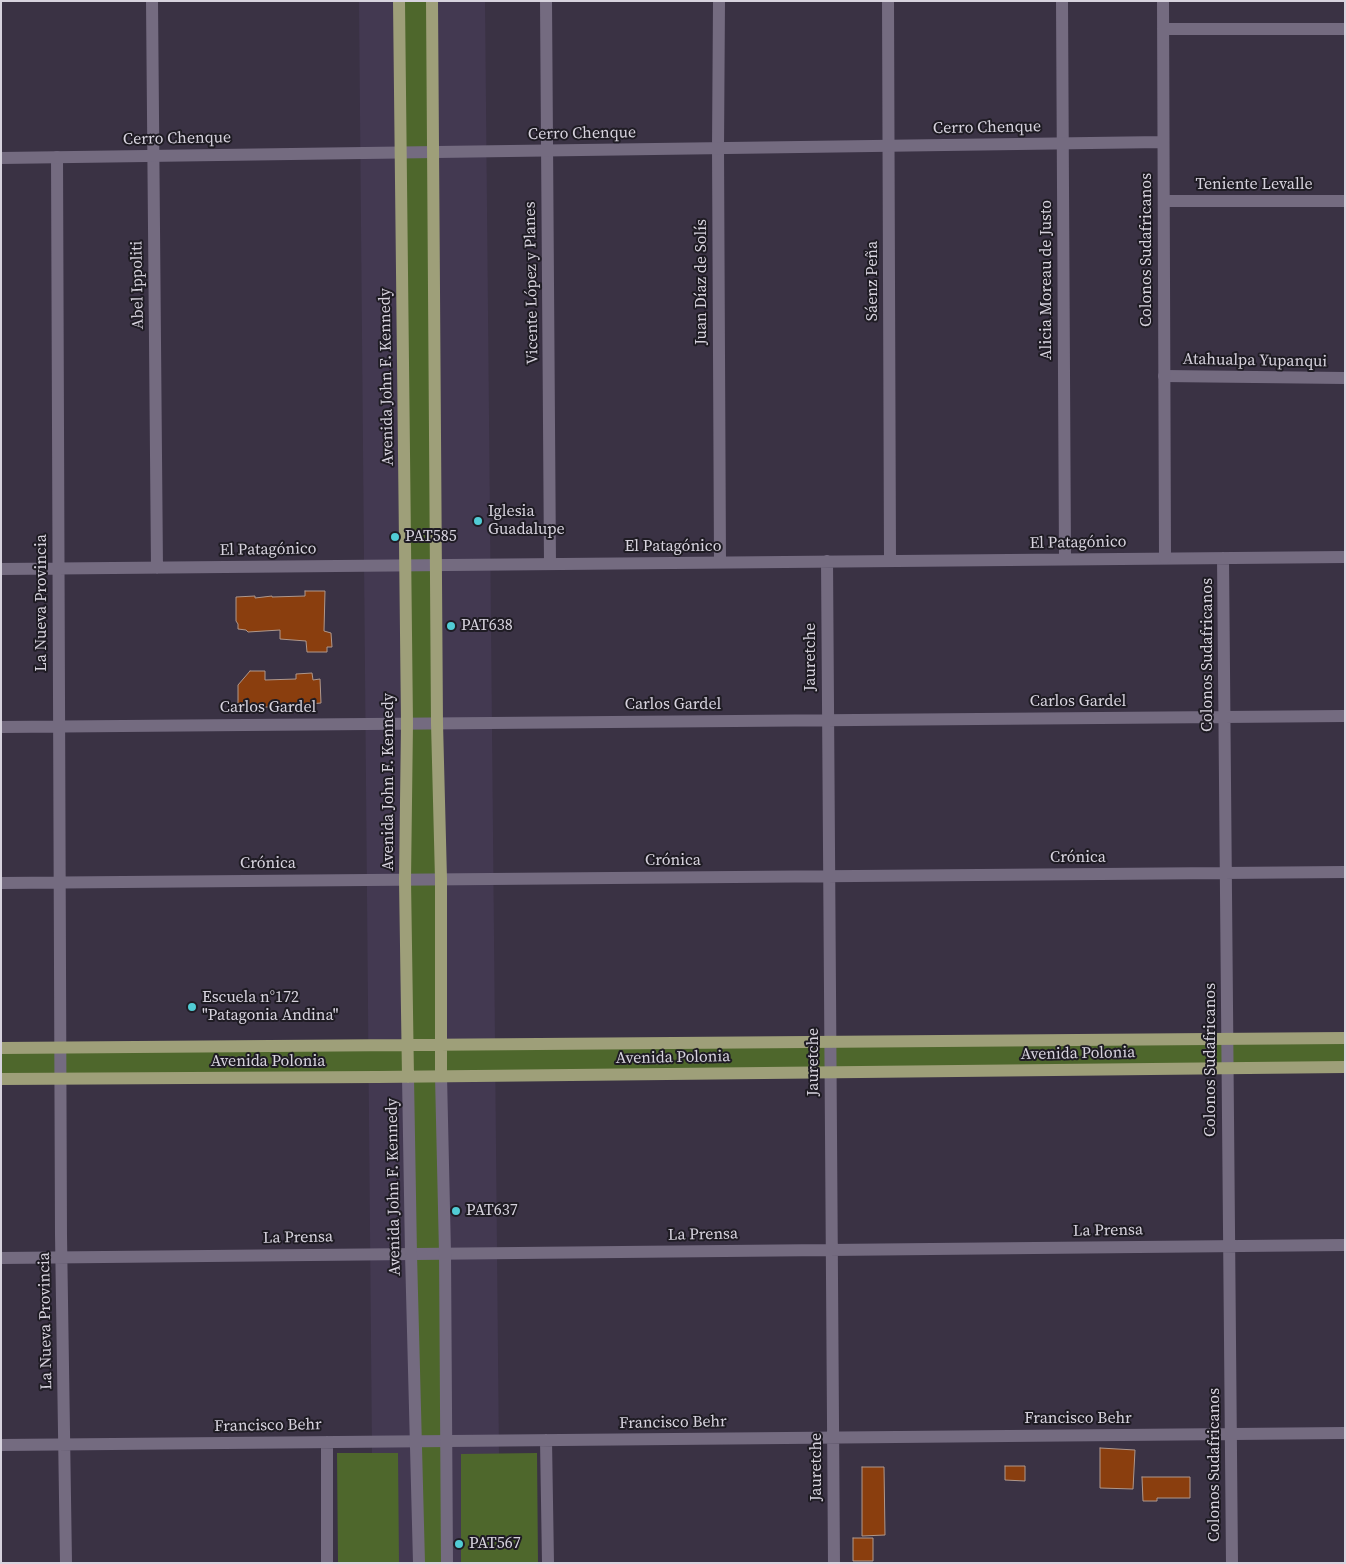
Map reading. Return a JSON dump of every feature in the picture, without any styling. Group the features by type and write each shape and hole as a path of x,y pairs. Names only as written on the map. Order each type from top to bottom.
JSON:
{"main road":[{"name":"Avenida John F. Kennedy","path":"398,1 407,724 405,880 408,1077"},
{"path":"432,1 441,1076"},
{"name":"Avenida Polonia","path":"1,1048 1345,1038"},
{"name":"Avenida Polonia","path":"1,1079 408,1077 1345,1067"}],"street":[{"name":"Abel Ippoliti","path":"152,1 157,568"},
{"name":"Vicente López y Planes","path":"546,1 550,564"},
{"name":"Juan Díaz de Solís","path":"719,1 720,562"},
{"name":"Sáenz Peña","path":"888,1 890,561"},
{"name":"Alicia Moreau de Justo","path":"1062,1 1065,559"},
{"name":"Colonos Sudafricanos","path":"1163,1 1165,558"},
{"path":"1163,29 1345,29"},
{"name":"Cerro Chenque","path":"1,158 1163,142"},
{"name":"La Nueva Provincia","path":"57,157 60,1079 66,1563"},
{"name":"Teniente Levalle","path":"1164,201 1345,201"},
{"name":"Atahualpa Yupanqui","path":"1164,376 1345,378"},
{"name":"El Patagónico","path":"1,569 1345,557"},
{"name":"Colonos Sudafricanos","path":"1223,558 1232,1563"},
{"name":"Jauretche","path":"827,561 834,1563"},
{"name":"Carlos Gardel","path":"1,727 1345,716"},
{"name":"Crónica","path":"1,883 1345,872"},
{"path":"441,1076 445,1253 446,1563"},
{"name":"Avenida John F. Kennedy","path":"408,1077 419,1563"},
{"name":"La Prensa","path":"1,1258 1345,1245"},
{"name":"Francisco Behr","path":"1,1445 1345,1433"},
{"path":"546,1440 548,1563"},
{"path":"327,1563 328,1442"}],"shaded area":[{"path":"359,1 485,1 500,1563 373,1563"}],"green space":[{"path":"399,1 432,1 440,1045 1345,1038 1345,1067 441,1076 447,1563 419,1563 408,1077 1,1079 1,1048 408,1045"},
{"path":"337,1453 398,1453 399,1563 338,1563"},
{"path":"537,1453 538,1563 461,1563 461,1454"}],"building":[{"path":"305,591 325,591 324,631 331,633 332,647 327,647 327,652 307,652 306,641 280,639 280,630 248,632 238,629 236,597 305,596"},
{"path":"250,671 265,671 265,680 296,679 296,674 312,673 313,680 320,679 321,703 273,707 238,707 238,685"},
{"path":"1100,1448 1135,1450 1133,1489 1100,1488"},
{"path":"1005,1466 1025,1466 1025,1481 1005,1480"},
{"path":"862,1467 884,1467 885,1535 862,1536"},
{"path":"1142,1477 1190,1477 1190,1498 1157,1498 1157,1501 1143,1501"},
{"path":"853,1538 873,1538 873,1561 853,1561"}],"place":[{"name":"Iglesia Guadalupe","path":"478,521"},
{"name":"PAT585","path":"395,537"},
{"name":"PAT638","path":"451,626"},
{"name":"Escuela n°172 \"Patagonia Andina\"","path":"192,1007"},
{"name":"PAT637","path":"456,1211"},
{"name":"PAT567","path":"459,1544"}]}
